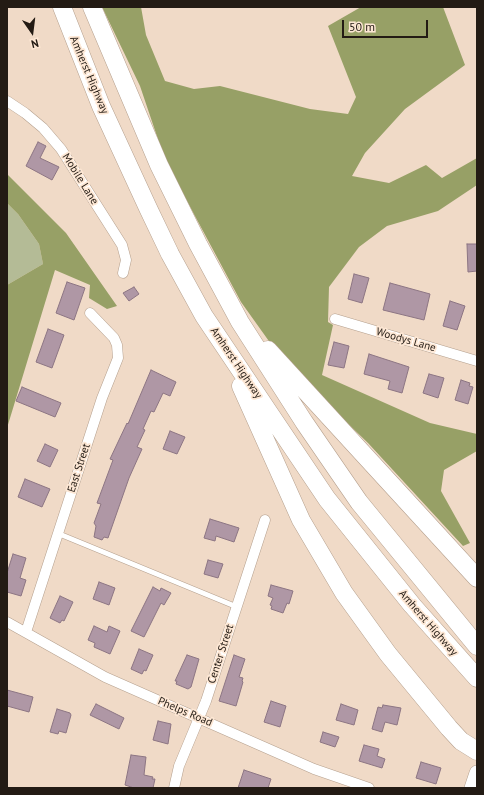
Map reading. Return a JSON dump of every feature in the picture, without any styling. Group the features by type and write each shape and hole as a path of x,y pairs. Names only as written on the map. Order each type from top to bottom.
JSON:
{"highway":[{"name":"Amherst Highway","path":"62,7 101,106 170,254 204,316 327,499 407,599 477,678"},
{"name":"Amherst Highway","path":"92,7 159,165 198,244 240,322 304,422 359,502 477,646"},
{"path":"219,281 272,355 477,578"},
{"path":"204,316 242,388 304,526 344,593 388,654 449,728 461,741 477,750"}],"main road":[{"path":"472,788 477,772"}],"street":[{"name":"Mobile Lane","path":"7,101 25,113 42,128 61,149 122,245 126,260 123,273"},
{"name":"East Street","path":"26,632 102,398 118,358 117,345 114,338 90,313"},
{"name":"Woodys Lane","path":"335,319 477,361"},
{"name":"Center Street","path":"174,788 181,760 199,718 266,520"},
{"name":"Phelps Road","path":"7,622 105,677 314,770 369,788"}],"lane":[{"path":"57,533 237,607"}],"green space":[{"path":"102,7 141,7 146,35 165,81 194,89 220,86 310,109 348,114 356,97 328,26 361,7 443,7 465,65 405,109 365,153 352,176 389,183 426,165 442,178 477,158 477,185 438,211 387,226 359,247 329,287 328,322 333,325 322,375 430,423 477,434 477,451 444,470 441,491 470,543 463,546 368,443 310,387 276,351 241,302 165,160 140,86"},
{"path":"7,174 66,233 117,306 107,309 89,298 90,285 55,270 7,428 7,285 43,264 39,244 18,214 7,203"},
{"path":"7,203 18,214 39,244 43,264 7,285"}],"building":[{"path":"38,142 46,146 40,158 59,167 52,180 26,166"},
{"path":"467,244 477,244 477,271 468,272"},
{"path":"354,274 369,278 362,303 348,299"},
{"path":"67,282 85,288 74,320 56,313"},
{"path":"390,283 430,294 424,320 383,310"},
{"path":"134,287 139,294 129,301 123,293"},
{"path":"450,301 465,306 457,330 443,326"},
{"path":"48,329 64,335 52,368 36,362"},
{"path":"334,342 349,346 344,368 328,365"},
{"path":"369,354 409,367 402,393 388,389 390,381 364,374"},
{"path":"151,370 176,382 170,396 163,393 154,412 151,411 143,429 145,430 137,447 142,449 129,478 108,538 104,537 102,540 94,537 96,526 94,523 101,504 97,503 113,460 110,459 127,423 128,424"},
{"path":"429,374 444,378 438,398 423,393"},
{"path":"461,380 470,383 469,386 473,387 468,404 455,400"},
{"path":"22,387 61,403 55,417 16,401"},
{"path":"170,431 185,437 177,454 163,449"},
{"path":"45,444 58,450 50,467 37,461"},
{"path":"25,479 50,489 42,507 18,497"},
{"path":"210,519 239,528 234,542 216,536 215,541 204,538"},
{"path":"13,554 26,558 20,578 26,580 21,596 7,592 7,573"},
{"path":"208,560 223,564 218,578 204,574"},
{"path":"99,582 115,588 109,605 93,599"},
{"path":"271,585 293,591 289,604 287,603 283,613 271,609 272,606 270,605 273,598 268,596"},
{"path":"153,587 160,591 161,588 171,593 164,605 161,603 144,637 131,631"},
{"path":"60,596 73,602 64,621 62,620 60,623 50,618"},
{"path":"94,626 107,632 109,626 120,631 110,654 94,647 95,643 88,640"},
{"path":"139,649 153,655 146,671 144,670 142,674 131,669"},
{"path":"187,655 199,659 191,687 188,689 176,684 177,681 175,681"},
{"path":"234,655 245,659 239,677 243,678 243,682 236,706 219,701"},
{"path":"7,690 33,697 29,712 7,706"},
{"path":"271,701 286,706 280,727 264,722"},
{"path":"96,704 124,718 119,729 90,715"},
{"path":"341,704 358,710 354,725 336,720"},
{"path":"383,705 401,708 397,725 385,722 382,732 372,729 378,707 382,708"},
{"path":"57,709 70,713 71,715 66,733 59,731 58,734 50,732"},
{"path":"158,721 171,724 168,744 153,740"},
{"path":"323,732 339,737 335,747 320,742"},
{"path":"364,745 379,749 377,756 385,759 382,768 359,761"},
{"path":"131,755 146,757 144,775 155,779 153,788 134,788 125,785"},
{"path":"421,762 441,768 436,784 416,778"},
{"path":"244,770 271,779 268,788 238,788"}]}
